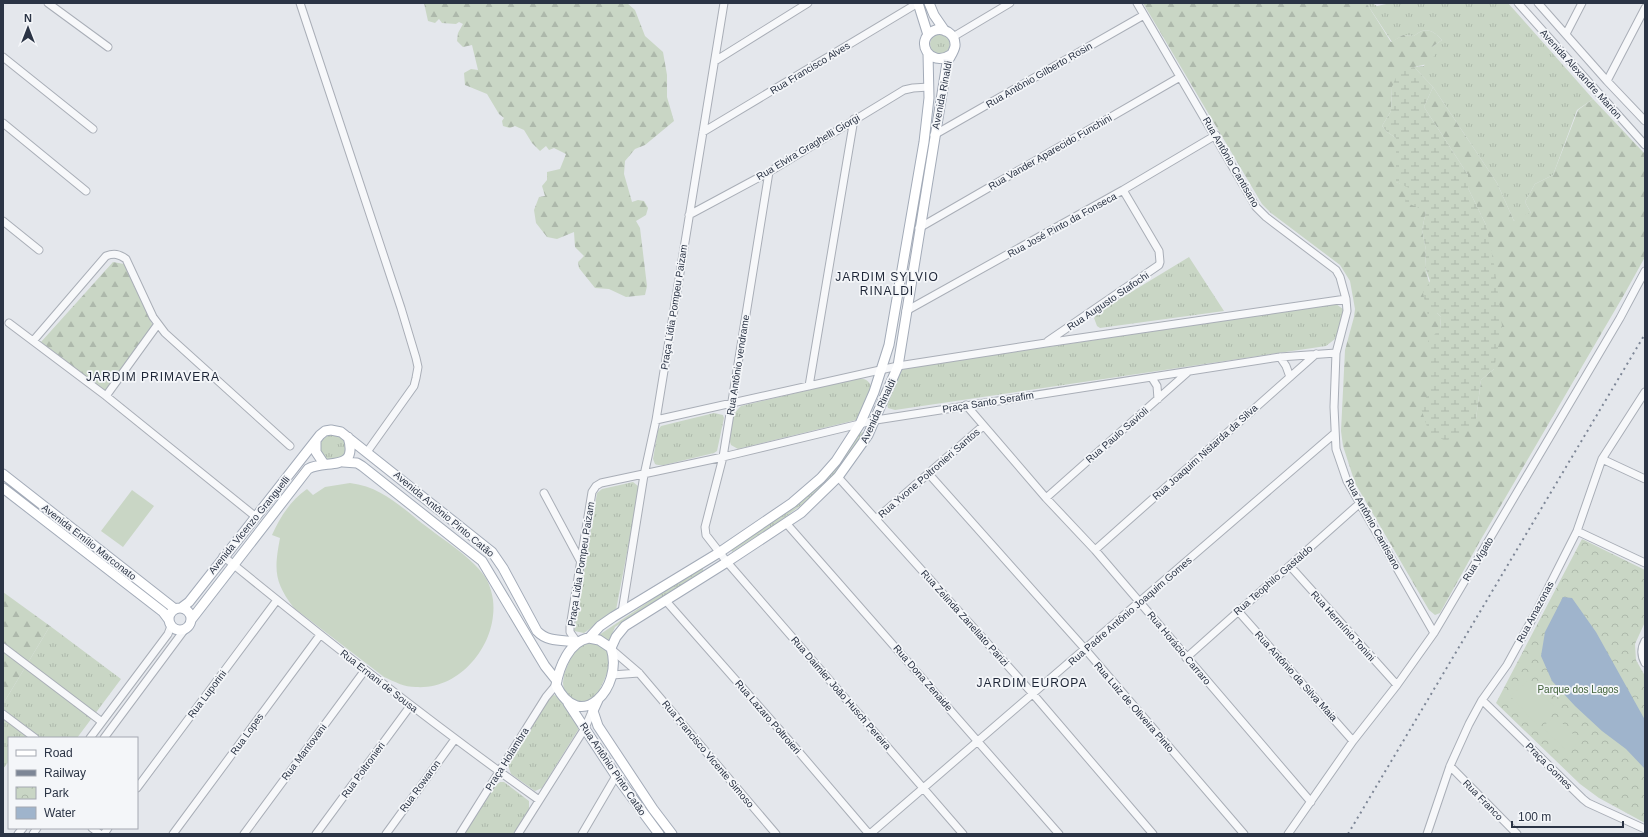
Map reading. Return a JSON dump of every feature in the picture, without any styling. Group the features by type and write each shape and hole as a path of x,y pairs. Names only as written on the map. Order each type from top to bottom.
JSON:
{"main road":[{"path":"918,3 928,35 925,44 928,53 936,59 941,59 950,55 954,46 949,34 938,21 929,3"},
{"path":"928,35 936,30 949,34"},
{"name":"Avenida Rinaldi","path":"577,642 582,639 589,638 600,626 720,552 779,513 805,493 836,461 860,424 874,392 889,345 924,142 929,87 928,53"},
{"name":"Avenida Rinaldi","path":"611,648 616,637 625,626 727,562 786,523 815,501 838,477 859,449 876,420 898,366 934,135 947,63 950,55"},
{"path":"331,430 338,431 348,437 350,445 347,458 343,462 336,464 324,464 316,452 316,441 325,431 331,430"},
{"name":"Avenida Antônio Pinto Catão","path":"348,437 492,552 503,568 541,636 548,640 577,642"},
{"name":"Avenida Vicenzo Granguelli","path":"170,623 170,614 189,602 316,441"},
{"name":"Avenida Antônio Pinto Catão","path":"343,462 357,463 362,466 482,561 556,683"},
{"name":"Avenida Vicenzo Granguelli","path":"185,629 308,469 324,464"},
{"name":"Avenida Emílio Marconato","path":"3,474 178,609"},
{"name":"Avenida Emílio Marconato","path":"3,488 163,612 170,623"},
{"path":"178,609 189,614 191,620"},
{"path":"170,623 179,630 185,629"},
{"path":"577,642 569,651 556,683 561,695 568,702 578,706 586,706 596,703 603,696 612,675 613,658 611,648 599,640 589,638"},
{"name":"Rua Antônio Pinto Catão","path":"568,702 616,776 656,833"},
{"name":"Rua Antônio Pinto Catão","path":"596,703 594,715 598,726 653,809 672,834"}],"street":[{"path":"48,3 108,47"},
{"path":"300,3 401,308 418,367 414,386 367,452"},
{"name":"Praça Lídia Pompeu Paizam","path":"622,612 644,475 656,420 724,3"},
{"path":"715,61 808,3"},
{"name":"Rua Francisco Alves","path":"703,132 918,3"},
{"name":"Rua Antônio Cantisano","path":"1137,3 1216,135 1256,207 1266,217 1336,270 1340,277 1346,299 1347,311 1336,353 1334,434 1336,449 1347,481 1434,633"},
{"name":"Avenida Alexandre Marion","path":"1518,3 1645,145"},
{"name":"Avenida Alexandre Marion","path":"1538,3 1607,81 1645,121"},
{"path":"1566,34 1582,3"},
{"path":"949,34 1006,4"},
{"path":"1607,81 1645,8"},
{"name":"Rua Antônio Gilberto Rosin","path":"934,135 1144,15"},
{"path":"3,57 93,129"},
{"name":"Rua Vander Aparecido Funchini","path":"919,228 1180,77"},
{"name":"Rua Elvira Graghelli Giorgi","path":"689,214 768,172 904,90 929,87"},
{"path":"808,386 854,119"},
{"path":"3,123 86,191"},
{"name":"Rua José Pinto da Fonseca","path":"906,312 1123,190 1216,135"},
{"name":"Rua Antônio vendrame","path":"720,552 706,535 705,527 723,457 768,172"},
{"name":"Rua Augusto Stafochi","path":"1046,343 1159,266 1159,251 1123,190"},
{"path":"3,221 39,250"},
{"path":"32,340 106,256 113,254 120,255 126,259 158,324 174,342 290,446"},
{"name":"Rua Vigato","path":"1288,834 1353,741 1397,685 1434,633 1616,325 1645,271"},
{"path":"656,420 898,366 1346,299"},
{"path":"9,324 106,396 256,517"},
{"path":"106,396 158,324"},
{"name":"Praça Santo Serafim","path":"644,475 876,420 1280,357 1336,353"},
{"name":"Rua Joaquim Nistarda da Silva","path":"1095,550 1316,354"},
{"path":"1280,357 1286,366 1290,377"},
{"name":"Rua Paulo Savioli","path":"1046,498 1189,371"},
{"path":"1152,378 1156,386 1158,398"},
{"name":"Rua Amazonas","path":"1428,834 1450,766 1469,724 1482,700 1507,665 1532,621 1577,531 1602,459 1644,395"},
{"name":"Rua Horácio Carraro","path":"966,405 1046,498 1095,550 1311,802"},
{"name":"Rua Yvone Poltronieri Santos","path":"876,519 983,426"},
{"name":"Rua Padre Antônio Joaquim Gomes","path":"870,834 1334,434"},
{"path":"1602,459 1645,479"},
{"name":"Rua Luiz de Oliveira Pinto","path":"928,473 1085,650 1244,834"},
{"name":"Praça Lidia Pompeu Paizam","path":"577,642 570,632 570,627 594,489 601,484 644,475"},
{"name":"Rua Zelinda Zanellato Parizi","path":"838,477 1033,694 1153,834"},
{"path":"544,493 581,562"},
{"name":"Rua Teophilo Gastaldo","path":"1186,658 1360,503"},
{"name":"Rua Dona Zenaide","path":"786,523 1059,834"},
{"path":"1577,531 1645,563"},
{"name":"Rua Daimler João Husch Pereira","path":"720,552 727,562 963,834"},
{"name":"Rua Ernani de Sousa","path":"224,556 365,670 455,739 539,800"},
{"name":"Rua Hermínio Tonini","path":"1290,566 1397,685"},
{"name":"Rua Luporini","path":"138,787 277,600"},
{"name":"Rua Lazaro Poltroieri","path":"666,601 870,834"},
{"name":"Rua Antônio da Silva Maia","path":"1238,611 1353,741"},
{"name":"Avenida Vicenzo Granguelli","path":"91,737 168,634 170,623"},
{"name":"Avenida Vicenzo Granguelli","path":"105,737 185,629"},
{"name":"Rua Lopes","path":"173,834 320,635"},
{"path":"1645,640 1642,646 1642,658 1645,663"},
{"path":"3,647 102,722"},
{"name":"Rua Francisco Vicente Simoso","path":"611,648 639,673 776,834"},
{"name":"Rua Mantovani","path":"244,834 365,670"},
{"path":"612,675 639,673"},
{"name":"Praça Holambra","path":"460,834 556,683"},
{"name":"Praça Gomes","path":"1482,700 1583,800 1645,829"},
{"path":"518,834 585,728 596,703"},
{"name":"Rua Poltronieri","path":"316,834 411,705"},
{"path":"3,714 34,737"},
{"name":"Rua Rowaron","path":"386,834 455,739"},
{"name":"Rua Franco","path":"1450,766 1517,834"},
{"path":"582,834 616,776"}],"green space":[{"path":"424,3 627,3 635,10 645,36 663,52 667,75 667,97 674,121 645,145 635,149 625,161 624,174 632,202 638,200 644,201 648,208 646,215 636,221 640,228 647,286 645,295 626,297 609,289 595,288 579,268 578,262 584,256 575,247 574,232 557,239 547,237 536,223 534,210 539,197 545,196 542,186 547,180 547,172 560,169 566,154 554,148 549,150 546,146 540,151 532,143 524,130 515,126 510,128 503,126 502,121 504,118 499,114 487,94 465,85 464,73 471,69 478,70 472,45 463,47 457,41 458,33 463,24 459,22 456,24 442,23 439,19 435,23 428,21"},
{"path":"1143,3 1369,3 1367,4 1391,42 1403,35 1414,36 1425,30 1429,30 1442,40 1432,47 1435,52 1432,63 1414,67 1392,87 1391,111 1382,126 1387,132 1396,138 1396,182 1409,187 1426,211 1422,230 1426,250 1425,267 1437,313 1441,317 1440,329 1431,368 1431,391 1476,419 1481,380 1494,369 1486,225 1468,188 1468,175 1424,107 1433,87 1497,183 1514,221 1521,215 1531,213 1525,202 1535,184 1553,175 1578,110 1593,99 1645,154 1645,257 1480,541 1440,613 1435,615 1429,610 1355,483 1343,446 1341,431 1345,350 1355,309 1350,281 1340,265 1271,213 1262,204"},
{"path":"1372,3 1377,6 1391,3 1508,3 1593,99 1577,110 1553,175 1535,184 1525,202 1531,213 1514,221 1497,183 1433,87 1414,67 1424,66 1432,47 1442,40 1429,30 1425,30 1414,36 1403,35 1392,42 1367,4"},
{"path":"940,34 947,37 950,44 947,51 940,54 933,51 930,44 933,37"},
{"path":"1414,67 1433,87 1424,107 1468,175 1468,188 1486,225 1495,269 1502,326 1494,369 1481,380 1476,419 1465,431 1446,441 1429,433 1420,405 1431,391 1431,368 1428,341 1440,329 1441,317 1437,313 1428,316 1423,293 1430,281 1425,267 1426,250 1422,230 1426,211 1405,202 1409,188 1396,182 1396,138 1387,132 1382,126 1391,111 1392,87 1398,72"},
{"path":"1189,257 1224,311 1100,328 1097,326 1094,318 1100,311"},
{"path":"113,262 124,264 153,326 105,392 41,342"},
{"path":"1336,304 1343,309 1344,314 1335,339 1326,346 895,410 888,408 887,404 899,373 907,368"},
{"path":"856,379 865,380 871,386 860,417 856,420 738,449 731,445 730,442 733,418 741,406"},
{"path":"714,413 723,415 724,418 717,451 664,465 655,464 653,459 658,430 661,426"},
{"path":"859,433 865,433 834,474 808,500 780,521 732,552 731,549 783,515 811,493 831,471"},
{"path":"333,435 342,439 346,448 342,457 333,461 324,457 320,448 324,439"},
{"path":"633,482 638,486 639,490 616,610 584,633 574,631 597,493 602,489"},
{"path":"350,483 371,488 398,504 475,564 487,580 493,600 493,616 489,632 483,647 473,661 448,681 432,686 412,687 400,684 384,677 294,608 287,599 279,583 277,575 277,559 280,538 272,535 282,515 296,498 307,489 313,495 325,487"},
{"path":"132,490 154,506 123,547 101,531"},
{"name":"Parque dos Lagos","path":"1582,539 1645,570 1645,622 1635,644 1636,660 1645,676 1645,823 1599,798 1580,784 1496,703"},
{"path":"699,568 703,568 703,571 615,627 609,642 599,635"},
{"path":"3,592 50,626 3,704"},
{"path":"50,626 121,679 78,737 8,737 8,762 3,769 3,704"},
{"path":"587,642 603,646 608,651 610,657 608,671 596,697 582,703 569,698 564,691 563,683 564,674 574,650"},
{"path":"1528,681 1557,709 1539,727 1510,696"},
{"path":"554,695 560,697 579,726 542,788 535,791 511,774 508,765 550,697"},
{"path":"1555,716 1580,741 1568,752 1542,727"},
{"path":"500,782 504,782 529,801 529,809 513,834 464,834 494,787"}],"water":[{"path":"1563,597 1572,598 1596,632 1645,720 1645,769 1626,749 1602,731 1575,706 1552,681 1541,656 1545,632"}],"railway":[{"path":"1348,834 1645,334"}],"district":[{"name":"JARDIM SYLVIO RINALDI","path":"887,284"},
{"name":"JARDIM PRIMAVERA","path":"153,377"},
{"name":"JARDIM EUROPA","path":"1032,683"}]}
